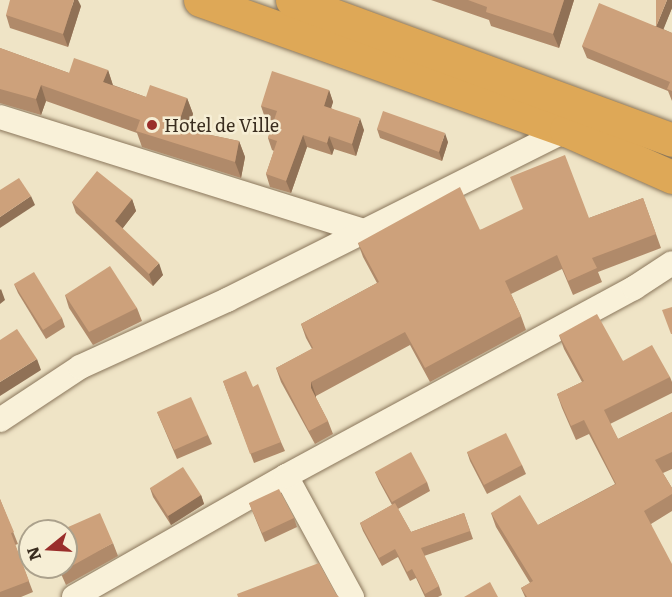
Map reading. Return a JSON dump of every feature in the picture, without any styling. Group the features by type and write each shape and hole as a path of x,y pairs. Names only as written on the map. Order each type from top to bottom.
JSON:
{"highway":[{"path":"200,0 566,130 672,177"},
{"path":"292,0 672,140"}],"street":[{"path":"0,117 363,231"},
{"path":"0,420 80,367 227,300 566,130"},
{"path":"74,597 286,476 634,288 672,264"},
{"path":"286,476 352,597"}],"building":[{"path":"10,0 74,0 63,34 6,15"},
{"path":"468,0 564,0 553,34 486,12 487,7"},
{"path":"656,0 667,0 656,27"},
{"path":"599,3 672,33 672,91 667,89 670,82 582,46"},
{"path":"0,48 69,73 74,58 108,70 103,82 146,97 150,85 187,98 177,128 239,141 235,162 136,131 140,120 41,85 36,99 0,89"},
{"path":"272,71 329,90 324,106 360,118 352,144 329,136 327,143 303,135 286,181 266,174 277,141 268,138 277,111 261,106"},
{"path":"383,111 445,133 439,152 377,129"},
{"path":"565,155 589,218 643,198 656,234 592,258 597,268 568,281 557,255 505,281 521,316 425,368 405,332 311,382 311,388 328,421 309,431 276,368 313,348 301,324 379,282 358,243 460,187 480,230 523,209 510,177"},
{"path":"97,171 132,199 115,221 159,263 149,274 72,202"},
{"path":"19,178 31,196 0,217 0,190"},
{"path":"110,266 137,308 89,332 65,295"},
{"path":"34,272 62,318 43,330 14,284"},
{"path":"672,307 672,334 671,334 662,310"},
{"path":"597,314 623,361 652,345 670,377 604,410 618,439 672,412 672,452 655,460 672,488 672,494 644,511 672,564 672,597 527,597 521,588 533,581 491,513 520,495 538,525 616,484 584,420 571,426 557,394 584,381 559,335"},
{"path":"17,329 37,359 0,382 0,340"},
{"path":"246,371 253,387 258,384 281,442 250,454 223,381"},
{"path":"191,397 208,435 174,450 157,412"},
{"path":"506,433 522,465 484,485 467,452"},
{"path":"411,452 427,482 392,502 375,472"},
{"path":"183,467 201,495 168,516 150,488"},
{"path":"279,489 294,518 262,533 249,503"},
{"path":"0,499 14,532 11,533 18,552 18,579 28,579 29,581 0,592"},
{"path":"395,503 411,532 464,513 470,531 421,548 439,586 425,594 412,569 407,572 395,549 379,558 360,523"},
{"path":"100,513 113,543 78,563 78,523"},
{"path":"319,563 339,597 238,597 237,594"},
{"path":"490,582 498,597 464,597"}],"place":[{"name":"Hotel de Ville","path":"152,125"}]}
